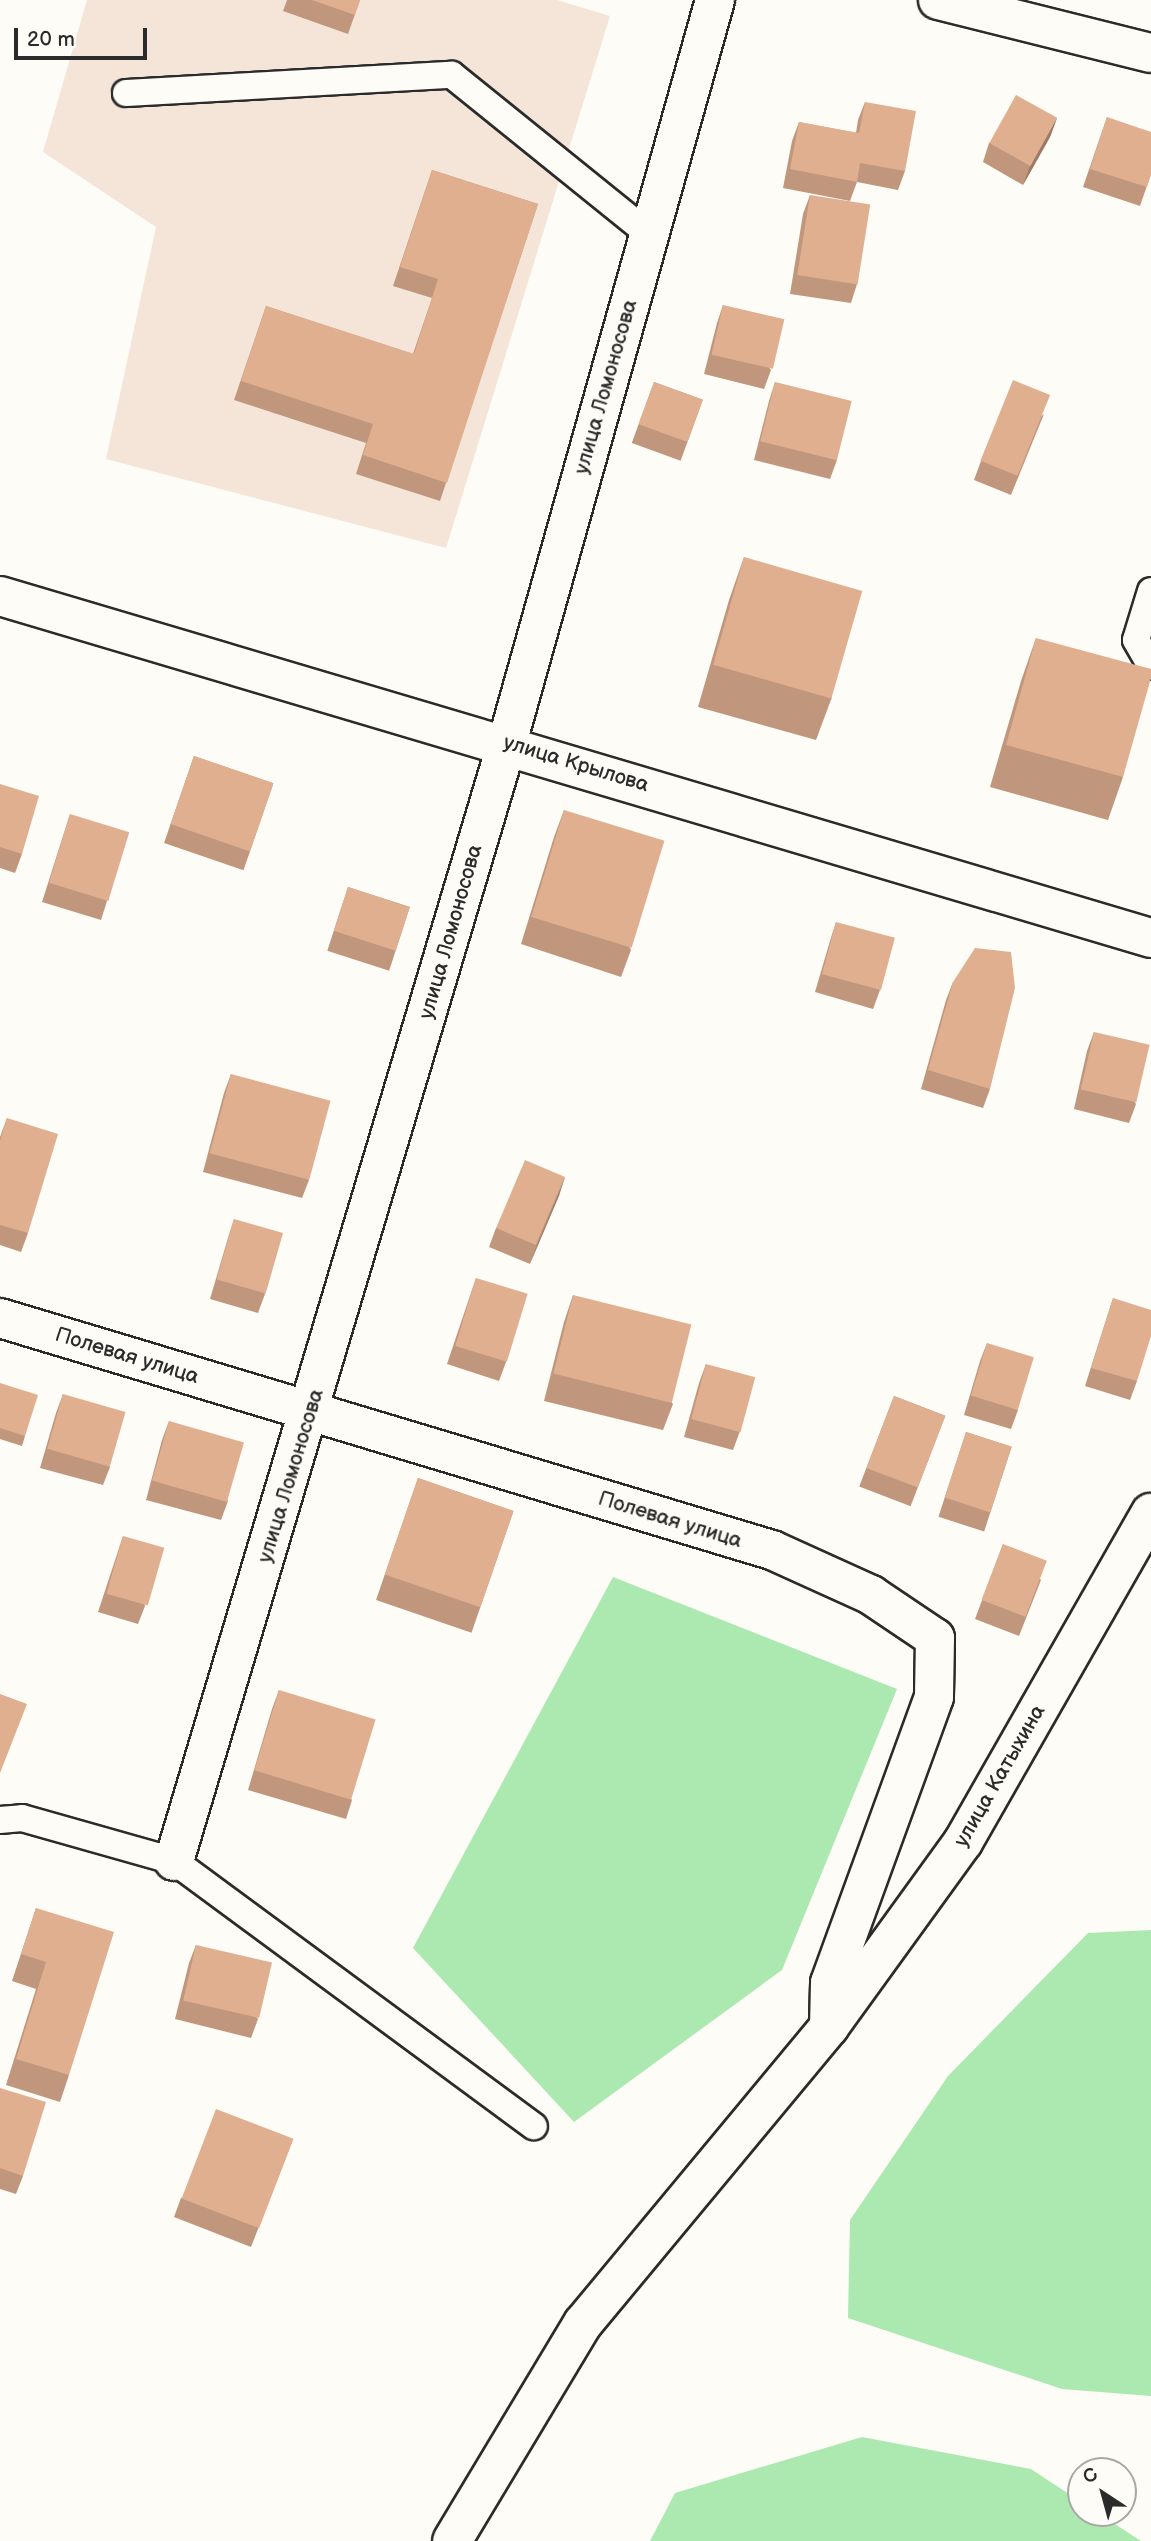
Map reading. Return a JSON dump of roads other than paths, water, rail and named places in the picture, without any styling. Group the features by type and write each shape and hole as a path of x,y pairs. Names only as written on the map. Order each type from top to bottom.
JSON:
{"street":[{"name":"улица Ломоносова","path":"174,1861 311,1412 507,743 715,0"},
{"path":"938,0 1151,53"},
{"name":"улица Крылова","path":"0,596 507,743 1151,938"},
{"name":"Полевая улица","path":"0,1318 772,1550 871,1595 935,1638 934,1697 830,1983 829,2027"},
{"name":"улица Катыхина","path":"452,2541 583,2323 829,2027 963,1842 1151,1513"}],"lane":[{"path":"126,93 452,75 649,234"},
{"path":"1151,591 1136,640 1151,666"},
{"path":"0,1820 22,1818 174,1861 534,2126"}]}
